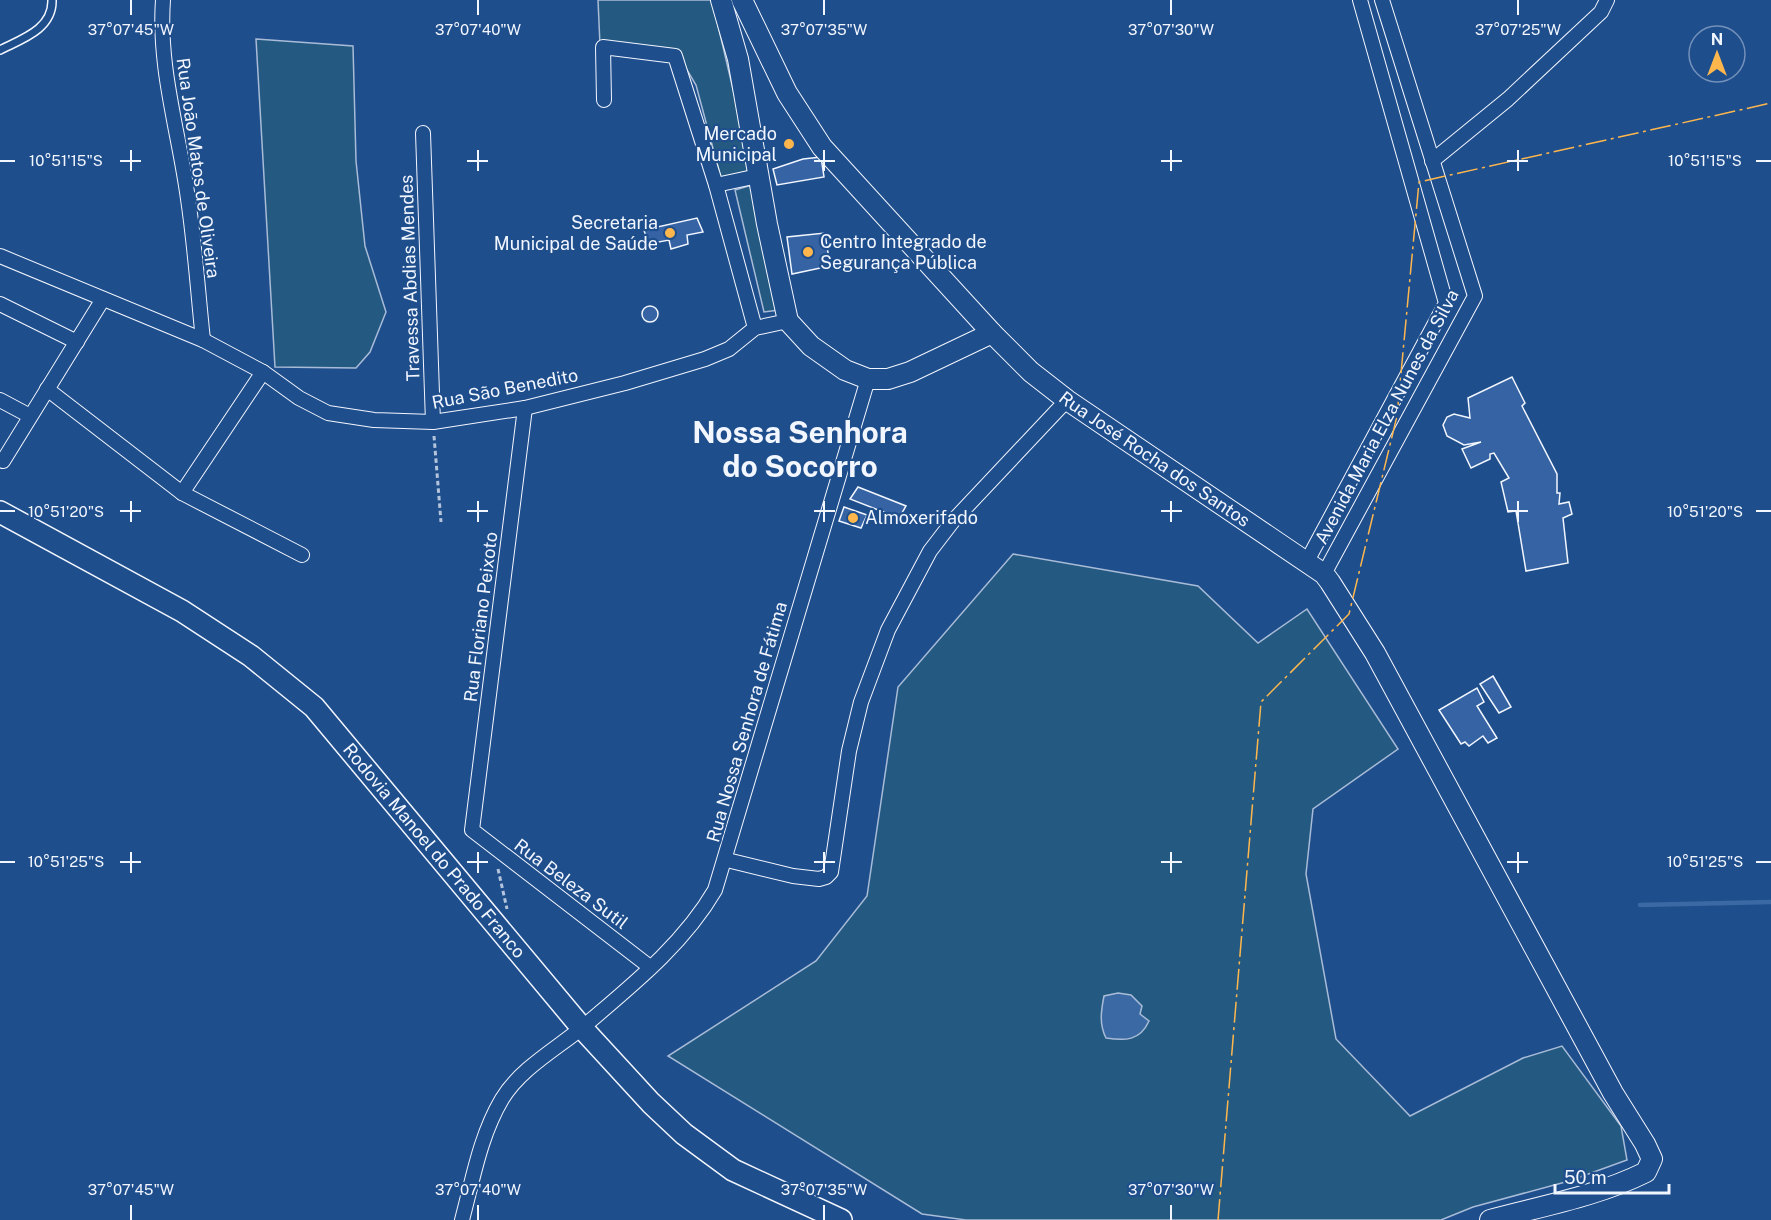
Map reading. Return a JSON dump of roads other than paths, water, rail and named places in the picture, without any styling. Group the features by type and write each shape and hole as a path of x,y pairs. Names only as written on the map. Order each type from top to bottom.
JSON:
{"main road":[{"name":"Rodovia Manoel do Prado Franco","path":"0,512 182,610 250,656 314,707 582,1028 651,1103 717,1158 769,1189 841,1220"}],"street":[{"name":"Rua João Matos de Oliveira","path":"163,0 163,52 168,94 188,198 203,340"},
{"path":"721,0 738,59 758,176 788,321 811,346 845,370 868,379 888,379 910,372 992,333"},
{"name":"Rua José Rocha dos Santos","path":"742,0 804,124 852,182 992,333 1032,372 1067,400 1324,574"},
{"name":"Avenida Maria Elza Nunes da Silva","path":"1306,563 1446,303 1360,0"},
{"name":"Avenida Maria Elza Nunes da Silva","path":"1324,574 1475,296 1382,0"},
{"path":"1432,162 1508,99 1601,12 1607,0"},
{"path":"604,100 603,47 675,56 716,186 755,328"},
{"name":"Travessa Abdias Mendes","path":"423,133 433,422"},
{"path":"716,186 758,176"},
{"name":"Rua São Benedito","path":"0,256 203,340 263,372 299,398 328,412 374,420 433,422 525,408 625,383 705,359 729,349 755,328 788,321"},
{"path":"3,461 103,299"},
{"path":"0,304 77,342"},
{"path":"182,493 263,372"},
{"name":"Rua Nossa Senhora de Fátima","path":"462,1220 486,1131 503,1097 529,1070 582,1028 650,967 699,919 715,890 727,860 812,561 868,379"},
{"path":"47,388 182,493 303,555"},
{"path":"0,400 30,416"},
{"path":"727,860 810,879 826,877 831,872 849,752 861,702 888,630 930,551 953,521 1067,400"},
{"name":"Rua Floriano Peixoto","path":"472,830 525,408"},
{"path":"1324,574 1375,654 1607,1083 1652,1159 1646,1172 1634,1178 1580,1196 1490,1220"},
{"name":"Rua Beleza Sutil","path":"472,830 650,967"}],"lane":[{"path":"0,50 35,33 46,22 52,8 52,0"}],"waterway":[{"path":"1640,905 1771,902"}],"place":[{"name":"Mercado Municipal","path":"789,144"},
{"name":"Secretaria Municipal de Saúde","path":"670,233"},
{"name":"Centro Integrado de Segurança Pública","path":"808,252"},
{"name":"Almoxerifado","path":"853,518"}],"district":[{"name":"Nossa Senhora do Socorro","path":"800,450"}]}
